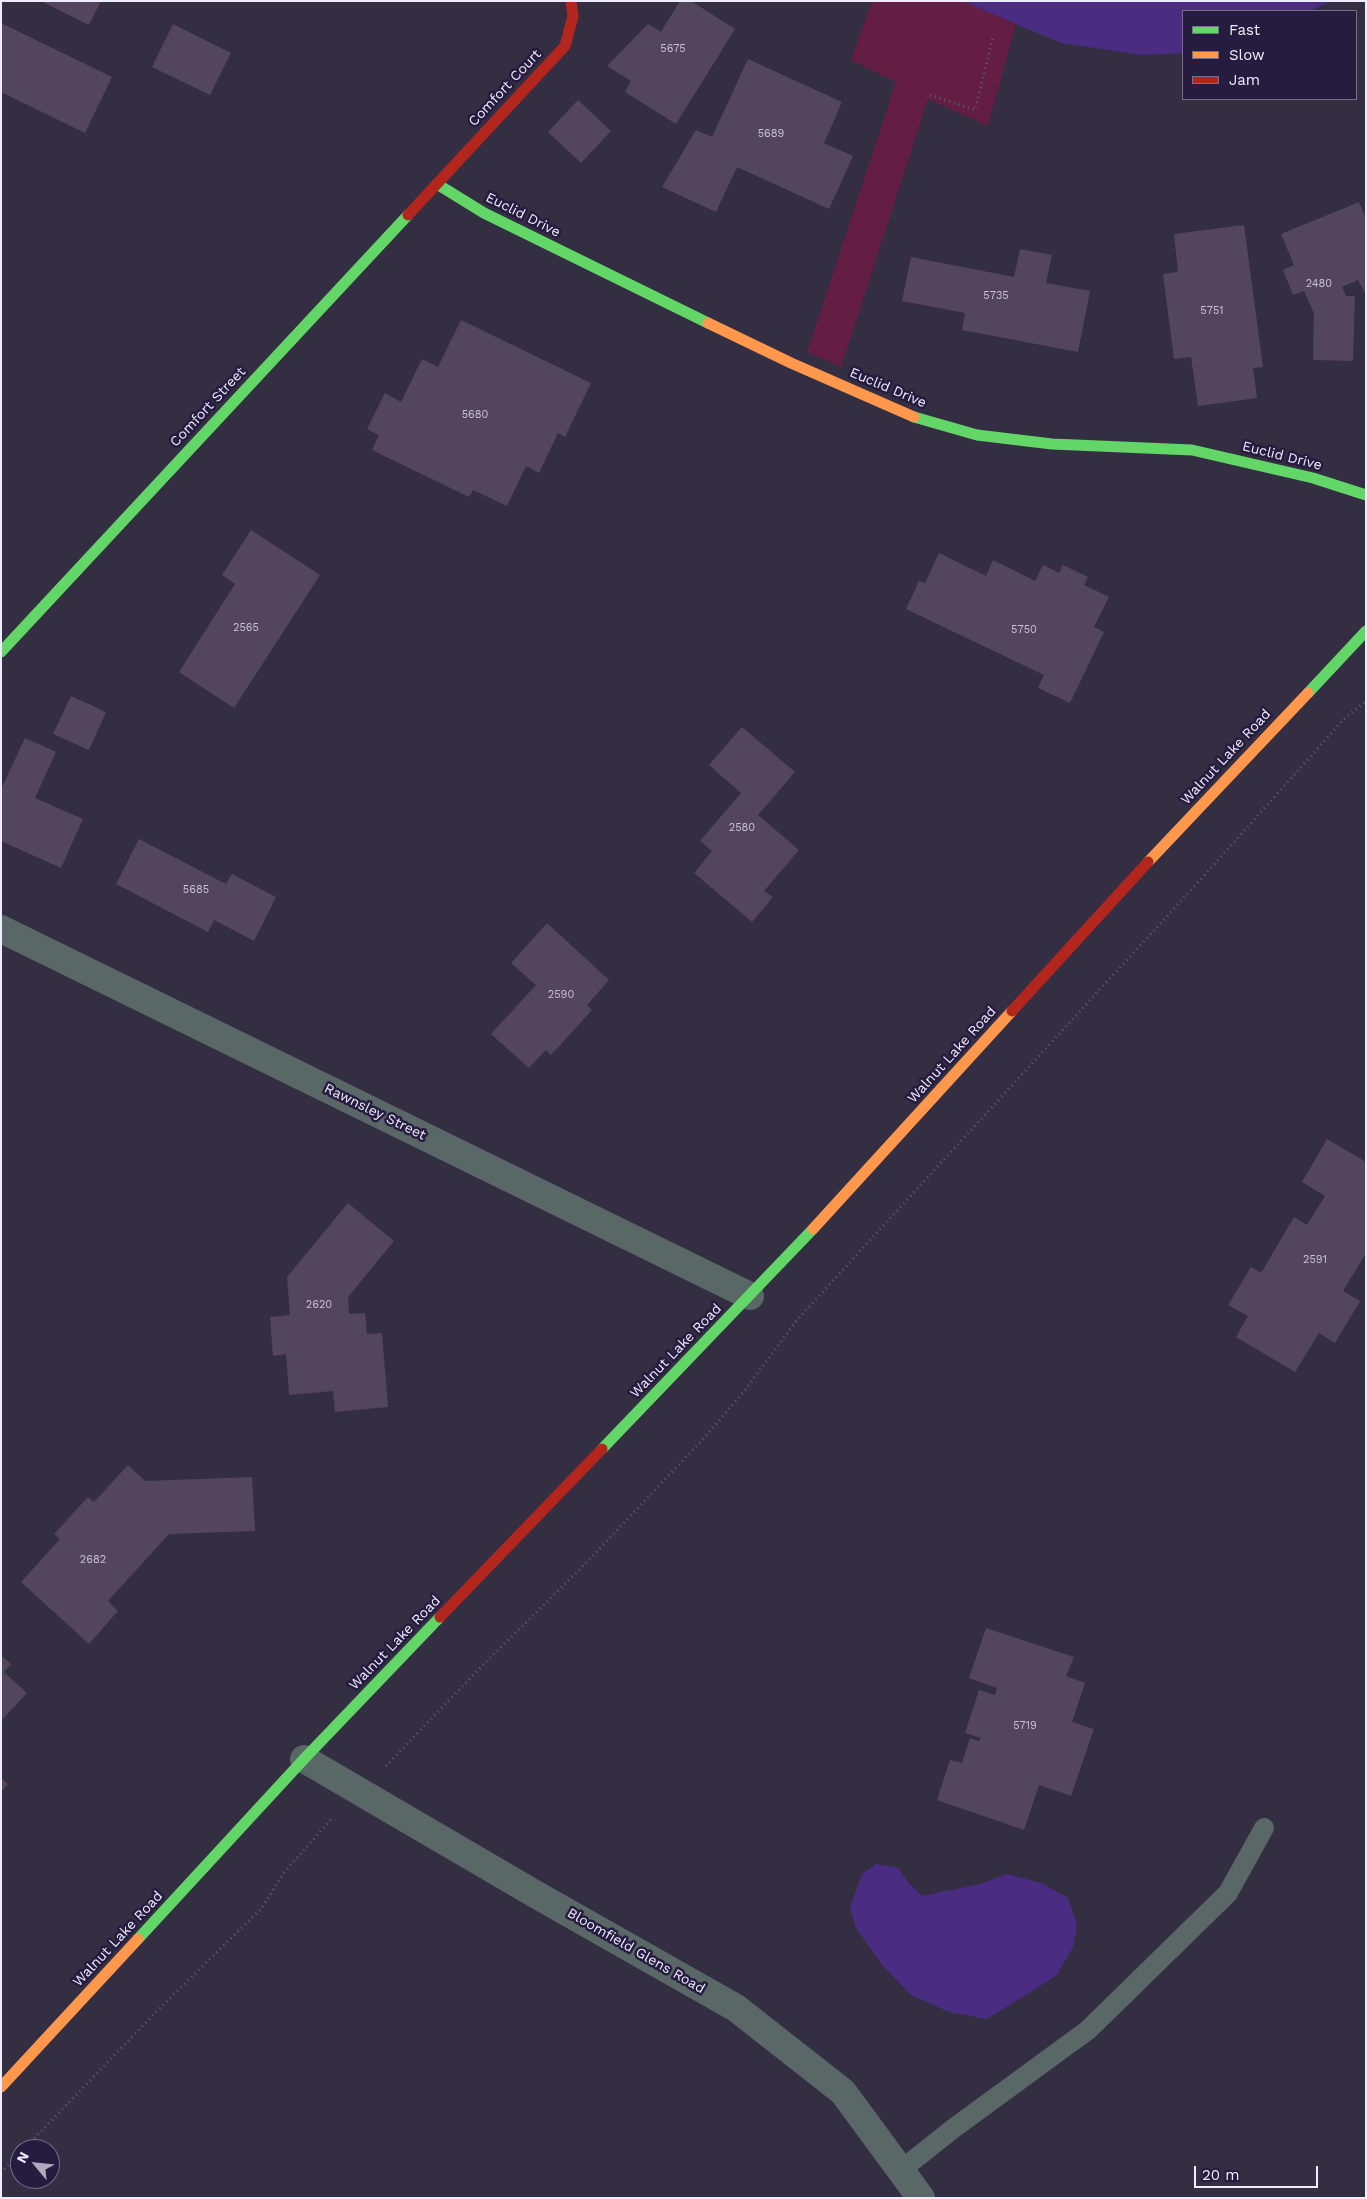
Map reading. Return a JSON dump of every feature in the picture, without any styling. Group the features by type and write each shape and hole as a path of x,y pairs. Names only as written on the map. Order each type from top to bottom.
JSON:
{"street":[{"name":"Comfort Court","path":"437,184 565,46 573,16 571,1"},
{"name":"Euclid Drive","path":"437,184 484,213 672,306 791,363 918,419 977,435 1052,444 1192,450 1312,478 1366,495"},
{"name":"Comfort Street","path":"1,652 437,184"},
{"name":"Walnut Lake Road","path":"1,2087 304,1759 828,1213 1168,840 1366,630"},
{"name":"Rawnsley Street","path":"1,929 750,1296"},
{"name":"Bloomfield Glens Road","path":"304,1759 736,2008 843,2092 922,2198"}],"lane":[{"path":"901,2170 954,2128 1088,2030 1228,1893 1264,1828"}],"path":[{"path":"930,95 975,110 993,37"},
{"path":"34,2139 156,2012 262,1908 283,1874 327,1824 410,1744 477,1672 588,1561 704,1438 745,1390 797,1320 1202,878 1343,720 1366,701"},
{"path":"1,2173 10,2164"}],"shaded area":[{"path":"872,1 962,1 1016,23 988,126 928,99 841,367 807,352 896,82 851,60"},
{"path":"962,1 1331,1 1312,10 1182,10 1182,53 1142,55 1061,43"},
{"path":"876,1864 898,1868 908,1882 922,1896 981,1884 1007,1874 1041,1883 1068,1898 1077,1925 1073,1947 1056,1976 987,2019 949,2012 911,1995 883,1966 856,1928 850,1908 862,1874"}],"building":[{"path":"41,1 101,1 89,25"},
{"path":"680,1 691,1 735,29 676,124 625,92 631,81 607,66 648,24 661,32"},
{"path":"1,23 112,77 85,133 1,92"},
{"path":"173,24 231,53 210,95 152,67"},
{"path":"748,59 842,102 824,143 853,156 829,209 737,167 716,212 662,187 696,130 712,137"},
{"path":"578,100 611,131 581,163 548,132"},
{"path":"1359,202 1366,218 1366,295 1358,280 1342,287 1346,296 1355,296 1353,361 1313,360 1314,313 1304,291 1293,295 1283,270 1294,265 1281,234"},
{"path":"1244,225 1263,367 1253,368 1257,398 1198,406 1191,357 1174,359 1163,274 1178,272 1174,234"},
{"path":"1020,249 1052,255 1046,283 1090,291 1078,352 962,330 965,313 902,301 911,257 1014,277"},
{"path":"461,320 591,383 565,437 558,433 539,473 526,466 507,506 473,490 469,497 372,450 379,435 367,429 385,393 401,402 422,359 438,367"},
{"path":"251,530 320,575 234,708 179,672 235,584 222,575"},
{"path":"939,553 986,576 993,560 1035,581 1043,565 1059,573 1063,565 1088,577 1084,585 1109,597 1094,627 1104,632 1070,703 1038,688 1044,675 906,609 919,581 925,583"},
{"path":"71,696 106,712 89,750 53,734"},
{"path":"742,727 795,772 758,815 799,850 764,891 773,897 752,922 694,873 712,851 700,841 741,793 709,765"},
{"path":"25,738 56,752 35,798 83,819 61,868 1,841 1,789"},
{"path":"139,839 226,884 232,874 276,897 254,941 214,920 208,932 116,884"},
{"path":"547,923 609,980 587,1005 592,1010 551,1055 546,1050 529,1068 491,1034 536,985 511,963"},
{"path":"1327,1139 1366,1162 1366,1253 1343,1291 1360,1301 1335,1343 1319,1333 1295,1372 1236,1337 1248,1316 1228,1305 1251,1267 1261,1273 1294,1217 1307,1225 1325,1196 1302,1182"},
{"path":"348,1203 394,1241 348,1297 349,1314 365,1313 367,1334 382,1333 388,1407 335,1412 333,1391 289,1395 286,1354 273,1356 270,1317 290,1315 287,1277"},
{"path":"128,1465 145,1481 252,1477 255,1531 169,1534 108,1601 118,1611 89,1644 21,1582 60,1539 54,1534 88,1497 94,1502"},
{"path":"986,1628 1074,1657 1066,1676 1085,1683 1072,1722 1094,1729 1071,1796 1039,1785 1024,1830 937,1800 950,1760 962,1763 970,1738 979,1741 981,1738 965,1733 979,1690 995,1695 997,1688 969,1678"},
{"path":"1,1655 11,1664 4,1672 27,1693 1,1721"},
{"path":"1,1778 8,1784 1,1792"}],"traffic: fast":[{"path":"437,184 484,213 708,323"},
{"path":"1,652 408,215"},
{"path":"914,417 977,435 1052,444 1192,450 1313,478 1366,495"},
{"path":"1308,693 1366,631"},
{"path":"602,1449 813,1229"},
{"path":"138,1939 304,1759 440,1617"}],"traffic: slow":[{"path":"708,323 791,363 914,417"},
{"path":"1148,862 1308,693"},
{"path":"813,1229 1012,1011"},
{"path":"1,2087 138,1939"}],"traffic: jam":[{"path":"408,215 565,46 573,16 571,1"},
{"path":"1012,1011 1148,862"},
{"path":"440,1617 602,1449"}]}
